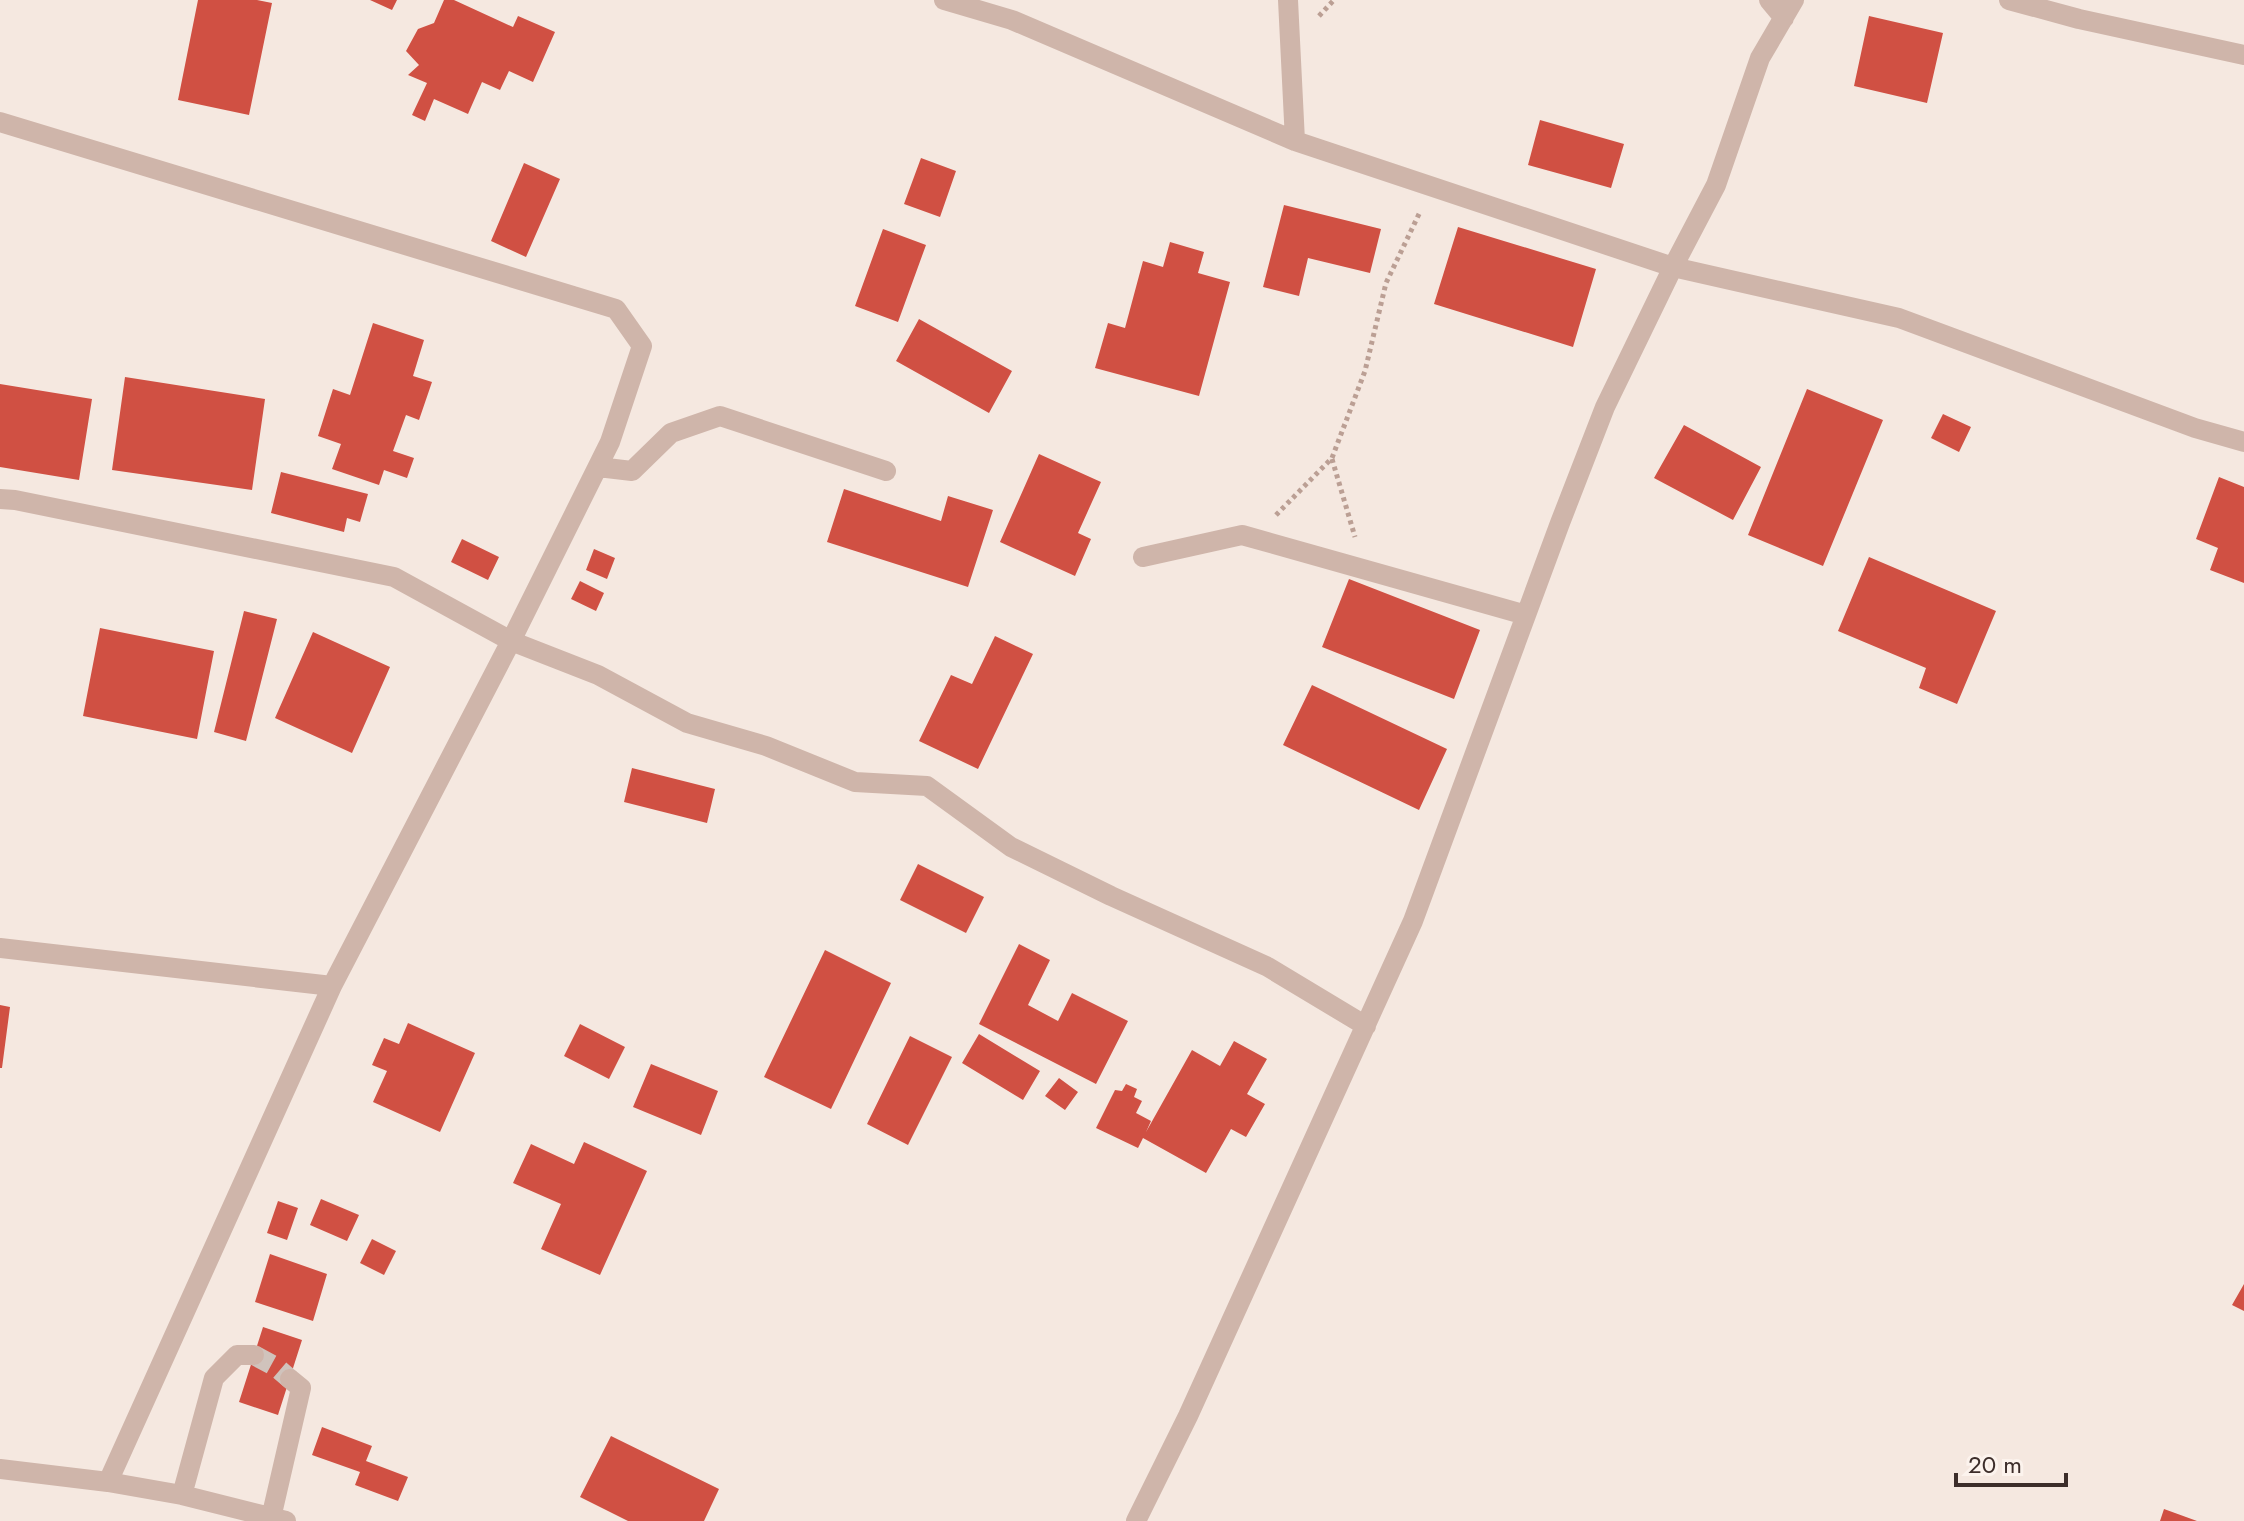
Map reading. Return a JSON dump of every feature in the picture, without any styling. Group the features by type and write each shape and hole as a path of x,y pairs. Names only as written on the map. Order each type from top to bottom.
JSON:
{"street":[{"path":"944,0 1012,20 1295,141 1673,267 1899,318 2195,428 2244,442"},
{"path":"1288,0 1295,141"},
{"path":"1136,1521 1188,1416 1413,921 1605,407 1716,185 1760,58 1789,9 1769,0"},
{"path":"2009,0 2079,19 2244,55"},
{"path":"0,122 616,309 642,346 610,442 332,986 108,1482"},
{"path":"598,467 632,471 671,433 720,416 886,471"},
{"path":"0,499 394,577 511,641 598,675 687,723 766,746 855,782 927,786 1011,847 1268,967 1366,1026"},
{"path":"1143,557 1242,535 1526,615"},
{"path":"0,948 332,986"},
{"path":"182,1495 214,1378 237,1355 254,1355"},
{"path":"0,1469 108,1482 182,1495 278,1519 301,1388 290,1379"}],"path":[{"path":"1253,538 1332,458 1365,371 1386,283 1432,187"},
{"path":"1332,458 1365,569"}],"building":[{"path":"198,0 272,3 249,115 178,100"},
{"path":"370,0 397,0 392,10"},
{"path":"444,0 454,0 513,27 518,16 555,32 533,82 509,71 500,90 482,82 468,114 434,99 425,121 412,115 427,83 408,75 419,65 406,51 418,29 434,23"},
{"path":"1869,16 1943,33 1927,103 1854,86"},
{"path":"1540,120 1624,144 1611,188 1528,165"},
{"path":"921,158 956,171 940,217 904,204"},
{"path":"524,163 560,179 526,257 491,241"},
{"path":"1284,205 1381,229 1370,273 1308,258 1299,296 1263,287"},
{"path":"1458,227 1596,269 1573,347 1434,304"},
{"path":"883,229 926,245 898,322 855,306"},
{"path":"1170,242 1204,252 1198,273 1230,282 1199,396 1095,368 1108,323 1125,328 1143,261 1163,267"},
{"path":"919,319 1012,371 989,413 896,361"},
{"path":"373,323 424,340 413,376 432,382 419,420 406,415 393,451 414,458 407,478 384,470 379,485 332,469 341,444 318,436 333,389 350,395"},
{"path":"125,377 265,399 252,490 112,470"},
{"path":"0,384 92,399 79,480 0,467"},
{"path":"1807,389 1883,420 1823,566 1748,535"},
{"path":"1943,414 1971,427 1959,452 1931,438"},
{"path":"1684,425 1761,467 1733,520 1654,478"},
{"path":"1039,454 1101,482 1078,533 1091,539 1075,576 1000,542"},
{"path":"281,472 368,494 360,522 347,518 344,532 271,513"},
{"path":"2219,477 2244,487 2244,583 2210,570 2218,548 2196,539"},
{"path":"844,489 941,521 948,496 993,510 968,587 827,542"},
{"path":"462,539 499,557 488,580 451,562"},
{"path":"594,549 615,558 607,579 586,570"},
{"path":"1869,557 1996,611 1957,704 1919,688 1926,668 1838,631"},
{"path":"1349,579 1480,630 1454,699 1322,647"},
{"path":"580,581 604,593 596,611 571,599"},
{"path":"244,611 277,619 246,741 214,732"},
{"path":"100,628 214,651 197,739 83,716"},
{"path":"313,632 390,667 352,753 275,718"},
{"path":"995,636 1033,654 978,769 919,741 951,675 972,684"},
{"path":"1312,685 1447,749 1419,810 1283,745"},
{"path":"632,768 715,789 707,823 624,802"},
{"path":"918,864 984,897 966,933 900,900"},
{"path":"1019,944 1050,960 1028,1005 1058,1021 1072,993 1128,1021 1096,1084 979,1024"},
{"path":"825,950 891,983 831,1109 764,1077"},
{"path":"0,1005 10,1007 2,1068 0,1068"},
{"path":"408,1023 475,1053 440,1132 373,1102 387,1071 372,1065 384,1038 399,1044"},
{"path":"580,1024 625,1047 609,1079 564,1056"},
{"path":"979,1034 1040,1071 1023,1100 962,1063"},
{"path":"910,1036 952,1057 908,1145 867,1124"},
{"path":"1234,1041 1267,1059 1247,1094 1265,1104 1246,1137 1231,1129 1206,1173 1143,1138 1138,1148 1096,1128 1115,1090 1122,1091 1126,1084 1137,1089 1134,1097 1142,1101 1136,1113 1151,1121 1146,1132 1192,1050 1220,1066"},
{"path":"651,1064 718,1091 701,1135 633,1107"},
{"path":"1059,1078 1078,1092 1065,1110 1045,1096"},
{"path":"584,1142 647,1171 600,1275 541,1249 561,1204 513,1183 531,1144 574,1164"},
{"path":"321,1199 359,1215 347,1241 310,1225"},
{"path":"278,1201 298,1208 287,1240 267,1233"},
{"path":"372,1239 396,1251 384,1275 360,1263"},
{"path":"270,1254 327,1274 313,1321 255,1302"},
{"path":"2244,1284 2244,1311 2232,1305"},
{"path":"263,1327 302,1340 278,1415 239,1402"},
{"path":"322,1427 372,1446 366,1461 408,1477 398,1501 355,1485 360,1472 312,1455"},
{"path":"611,1436 719,1489 704,1521 628,1521 580,1497"},
{"path":"2164,1509 2197,1521 2160,1521"}],"tunnel":[{"path":"254,1355 290,1379"}]}
